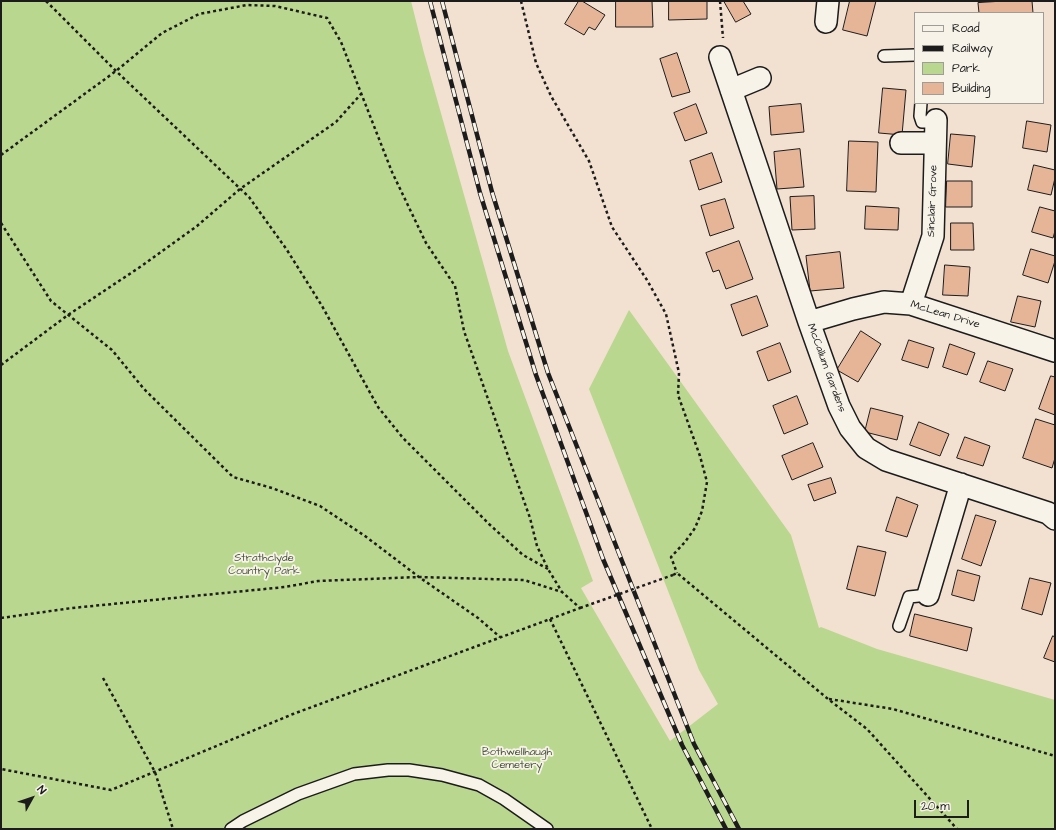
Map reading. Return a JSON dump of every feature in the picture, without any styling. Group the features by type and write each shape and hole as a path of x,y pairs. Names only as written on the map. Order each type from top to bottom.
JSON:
{"street":[{"path":"826,22 828,1"},
{"name":"McCallum Gardens","path":"720,57 809,322 839,406 850,428 866,448 886,460 1048,513 1055,520"},
{"path":"731,90 760,78"},
{"name":"Sinclair Grove","path":"911,304 933,236 934,143 936,121"},
{"path":"901,143 934,143"},
{"name":"McLean Drive","path":"809,322 853,309 884,302 911,304 1054,345"},
{"path":"928,594 961,484"}],"lane":[{"path":"884,56 914,55"},
{"name":"Sinclair Grove","path":"921,104 920,116 922,122 936,121"},
{"path":"899,626 909,597 928,594"},
{"path":"231,829 243,821 298,794 354,774 388,770 402,770 442,775 479,785 504,799 547,829"}],"path":[{"path":"46,1 116,71 249,197 287,250 322,306 378,407 403,438 489,524 523,555 548,569"},
{"path":"521,1 536,63 551,96 589,161 612,227 647,280 666,314 679,373 678,395 700,456 707,482 705,500 695,528 685,542 671,557 677,573 828,698 867,728 957,829"},
{"path":"720,1 723,47 720,57"},
{"path":"1,156 116,71 162,33 199,14 247,5 275,6 327,18 341,42 392,172 426,244 455,286 464,331 530,518 537,546 548,569 562,592 580,608"},
{"path":"1,365 68,315 143,265 197,226 240,189 336,122 361,94"},
{"path":"1,223 51,301 112,350 144,389 233,477 272,488 320,506 365,536 419,577 478,618 501,638"},
{"path":"1,769 111,790 293,714 677,573"},
{"path":"1,618 72,608 285,587 318,581 419,577 524,580 562,592"},
{"path":"550,619 652,829"},
{"path":"103,678 155,772 173,829"},
{"path":"828,698 893,709 1055,756"}],"green space":[{"name":"Strathclyde Country Park","path":"1,1 411,1 424,53 508,351 593,581 581,588 670,741 718,704 699,670 589,389 629,310 791,535 819,628 821,627 877,649 1055,700 1055,829 1,829"}],"building":[{"path":"579,1 582,1 605,15 595,30 589,27 584,35 565,24"},
{"path":"616,1 652,1 653,27 616,27"},
{"path":"669,1 707,1 707,19 669,20"},
{"path":"724,1 743,1 751,14 736,22"},
{"path":"850,1 876,1 867,36 843,30"},
{"path":"1032,1 1033,12 979,12 978,3"},
{"path":"677,53 690,92 672,97 660,59"},
{"path":"883,88 906,90 902,135 879,133"},
{"path":"696,104 707,133 685,141 674,113"},
{"path":"801,104 804,132 771,135 769,107"},
{"path":"1027,121 1051,125 1047,152 1023,148"},
{"path":"951,134 975,136 972,167 948,164"},
{"path":"849,141 878,142 876,192 847,191"},
{"path":"800,149 804,187 777,189 774,152"},
{"path":"712,153 722,182 699,190 690,161"},
{"path":"1034,165 1055,170 1055,178 1051,195 1028,190"},
{"path":"947,181 972,181 972,207 946,207"},
{"path":"814,196 815,229 792,230 790,197"},
{"path":"725,199 734,228 710,236 701,206"},
{"path":"866,206 899,208 898,230 865,229"},
{"path":"1040,207 1055,211 1055,231 1053,238 1032,232"},
{"path":"951,223 973,223 974,250 951,250"},
{"path":"739,241 753,279 726,289 719,270 713,272 706,253"},
{"path":"1031,249 1055,256 1055,261 1048,283 1023,275"},
{"path":"840,252 844,288 810,291 806,256"},
{"path":"945,265 970,267 968,296 943,295"},
{"path":"757,296 768,326 742,336 731,305"},
{"path":"1018,296 1041,301 1035,327 1011,322"},
{"path":"861,331 881,344 858,382 837,370"},
{"path":"909,340 934,348 928,368 902,360"},
{"path":"780,343 791,372 768,381 757,352"},
{"path":"950,344 975,353 967,375 943,367"},
{"path":"988,361 1013,369 1005,391 980,382"},
{"path":"1051,376 1055,377 1055,415 1039,409"},
{"path":"797,396 808,424 784,434 773,406"},
{"path":"871,408 903,416 897,440 865,432"},
{"path":"1036,419 1055,425 1055,458 1052,468 1023,458"},
{"path":"919,422 949,434 940,456 910,445"},
{"path":"965,437 990,446 983,466 957,458"},
{"path":"813,443 823,467 792,480 782,456"},
{"path":"831,478 836,493 814,501 808,485"},
{"path":"897,497 918,505 907,537 886,531"},
{"path":"976,515 996,521 981,566 962,559"},
{"path":"858,546 886,552 875,596 847,589"},
{"path":"958,570 980,576 974,601 952,595"},
{"path":"1030,578 1051,583 1042,615 1022,609"},
{"path":"915,614 972,628 967,651 910,636"},
{"path":"1053,636 1055,637 1055,662 1044,658"}],"railway":[{"path":"430,1 480,193 536,375 603,559 682,745 726,829"},
{"path":"442,1 492,192 548,373 694,744 739,829"}],"park label":[{"name":"Bothwellhaugh Cemetery","path":"517,759"}]}
